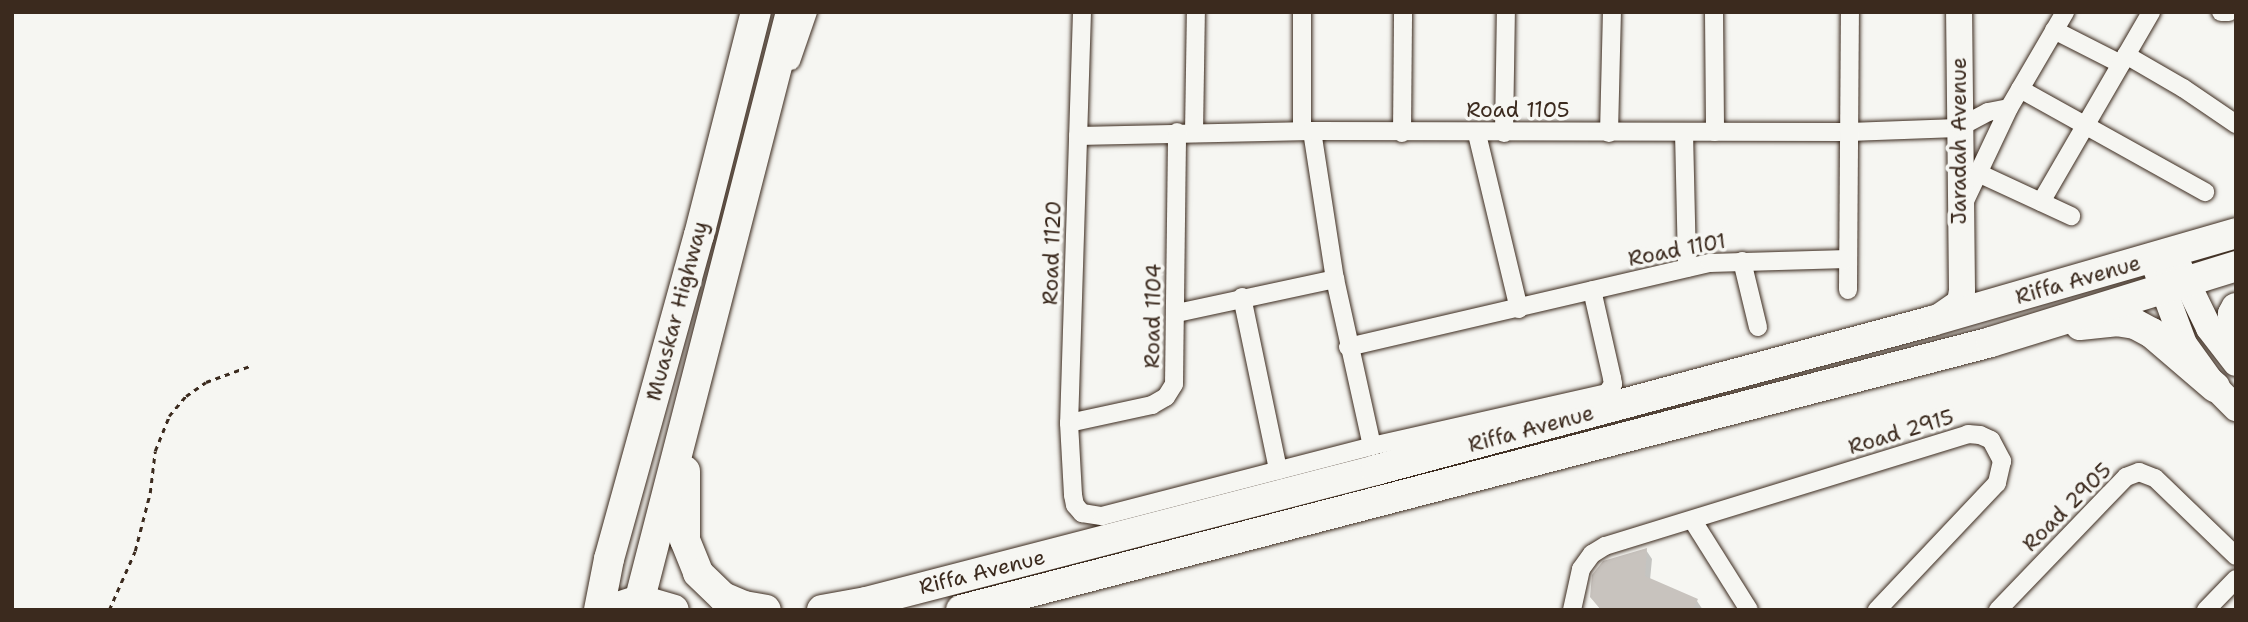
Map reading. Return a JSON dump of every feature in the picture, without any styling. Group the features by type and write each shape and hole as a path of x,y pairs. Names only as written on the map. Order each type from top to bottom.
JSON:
{"main road":[{"name":"Muaskar Highway","path":"622,608 700,273 699,235 756,12"},
{"name":"Muaskar Highway","path":"622,608 685,421 791,12"},
{"name":"Riffa Avenue","path":"822,610 866,602 1376,470 1932,321 2236,233"},
{"name":"Riffa Avenue","path":"961,610 1991,342 2236,265"},
{"path":"2236,308 2233,314 2236,335"},
{"path":"1991,342 2085,324 2116,321 2135,324 2152,333 2215,387"},
{"path":"685,421 683,529 692,563 705,582 723,597 744,606 766,610"},
{"path":"622,608 674,610"}],"street":[{"path":"755,145 787,72 808,12"},
{"name":"Road 1120","path":"1082,12 1069,423 1075,505 1082,513 1102,516 1278,470"},
{"name":"Road 1104","path":"1069,423 1152,405 1166,397 1174,384 1185,132 1196,12"},
{"path":"1302,12 1307,131 1348,347 1372,446"},
{"path":"1402,133 1403,12"},
{"path":"1504,133 1506,12"},
{"path":"1609,132 1612,12"},
{"path":"1714,12 1715,132"},
{"path":"1848,290 1850,12"},
{"name":"Jaradah Avenue","path":"1932,321 1959,302 1962,270 1959,216 1959,12"},
{"path":"1959,216 1976,172 2009,108 2065,12"},
{"path":"2221,12 2230,12"},
{"path":"2041,202 2123,60 2145,14"},
{"path":"2054,30 2183,88 2236,124"},
{"path":"2020,89 2205,192"},
{"path":"1958,128 1988,112 2009,108"},
{"name":"Road 1105","path":"1078,136 1185,132 1477,134 1849,132 1958,128"},
{"path":"1684,132 1687,268"},
{"path":"1477,134 1519,309"},
{"path":"1976,172 2071,216"},
{"path":"2162,255 2173,284 2184,344 2215,387 2236,408"},
{"name":"Road 1101","path":"1348,347 1687,268 1742,261 1847,259"},
{"path":"1742,261 1758,327"},
{"path":"1962,270 1968,282 1984,295 2015,298"},
{"path":"1177,313 1335,279"},
{"path":"2173,284 2236,363"},
{"path":"1242,297 1278,470 1606,393 1612,378 1592,290"},
{"name":"Road 2915","path":"1572,610 1581,569 1598,550 1968,435 1980,435 1992,440 2002,461 1997,483 1877,610"},
{"name":"Road 2905","path":"1998,610 2126,477 2139,472 2155,478 2236,556"},
{"path":"1693,521 1749,610"},
{"path":"2206,610 2236,579"}],"path":[{"path":"109,610 135,551 150,493 155,451 169,416 186,396 206,382 250,366"}],"building":[{"path":"1647,548 1645,576 1698,599 1693,610 1601,610 1590,597 1592,575 1603,561"}]}
